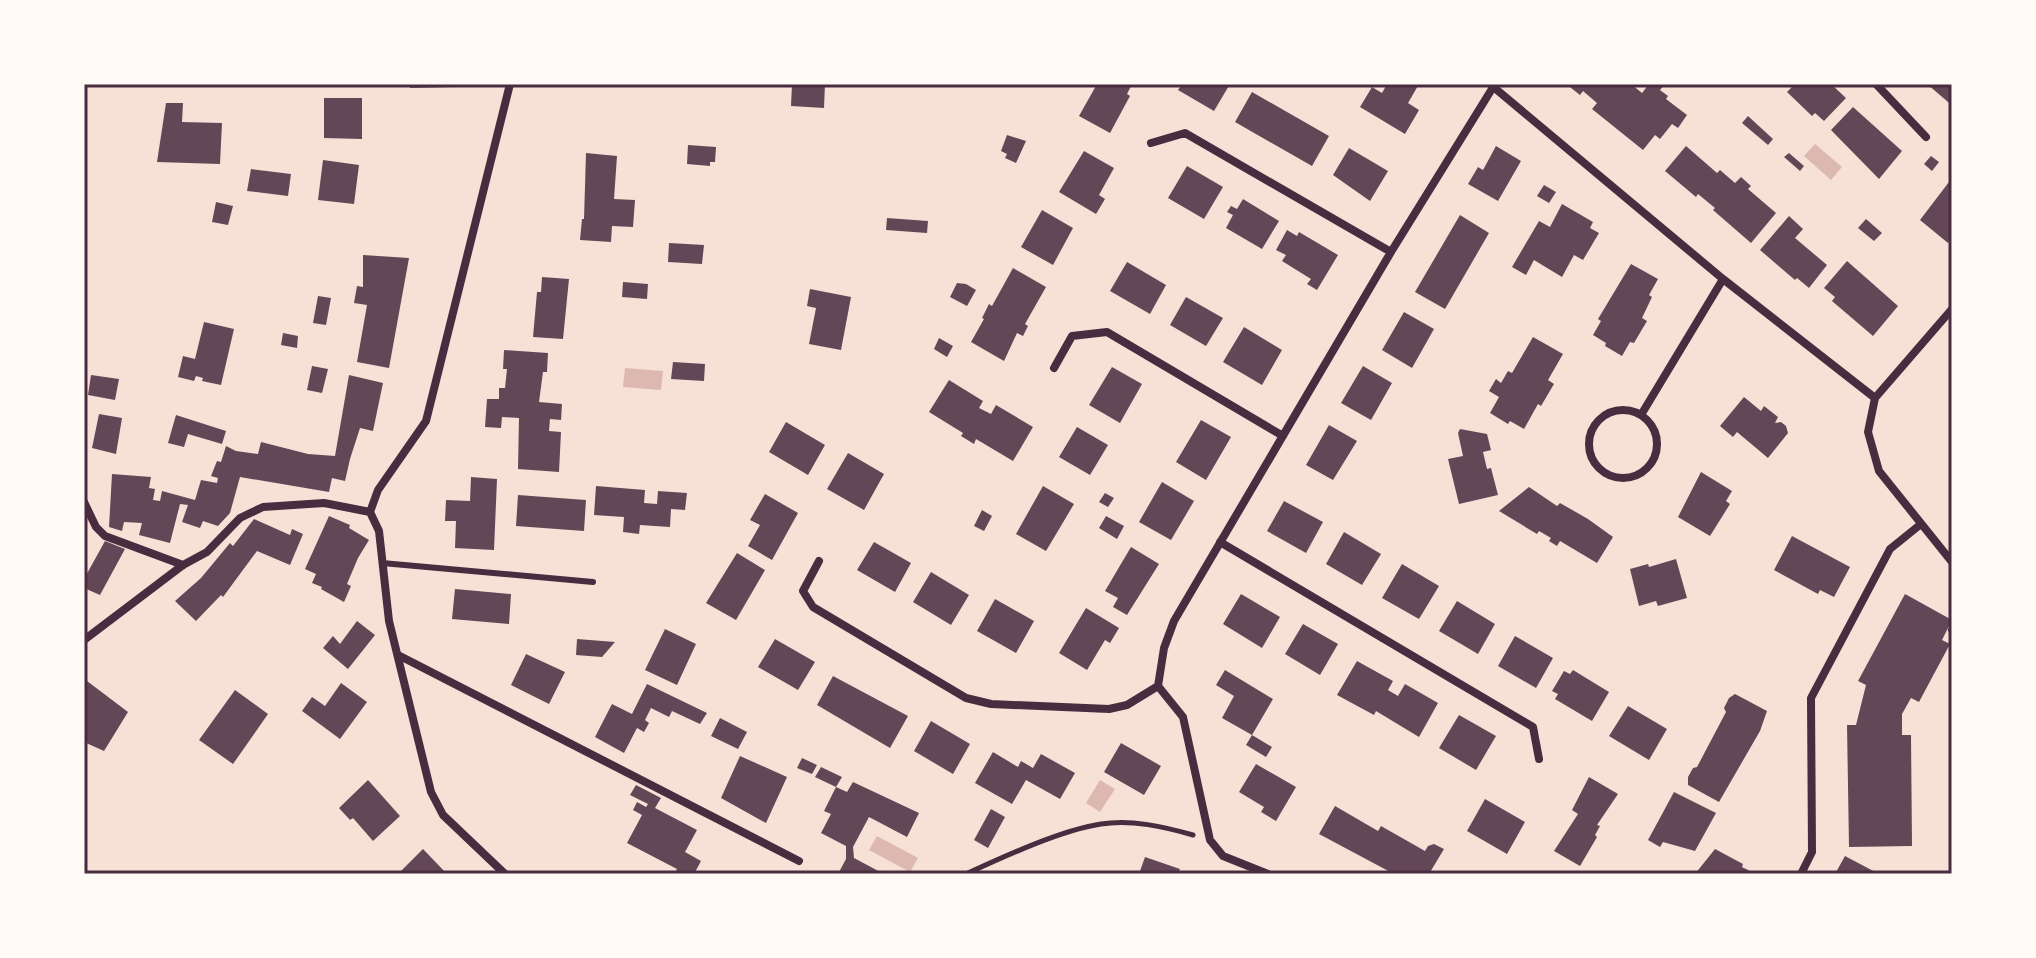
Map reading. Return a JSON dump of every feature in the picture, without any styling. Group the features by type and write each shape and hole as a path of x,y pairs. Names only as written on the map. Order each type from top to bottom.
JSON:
{"street":[{"path":"505,874 443,815 431,792 389,621 379,531 370,512 378,490 426,421 510,84"},
{"path":"1876,84 1926,137"},
{"path":"1268,874 1223,856 1210,840 1183,717 1158,686 1164,648 1174,621 1220,542 1493,85 1723,279 1875,398"},
{"path":"1151,143 1185,133 1391,252"},
{"path":"1641,415 1723,279"},
{"path":"1952,309 1875,398 1868,432 1879,471 1952,562"},
{"path":"1054,368 1072,336 1107,332 1283,436"},
{"path":"1620,410 1641,415 1655,433 1655,456 1649,466 1628,477 1606,474 1592,458 1589,447 1593,427 1609,413 1620,410"},
{"path":"84,502 96,527 105,536 183,565"},
{"path":"84,640 183,565 207,552 240,518 263,507 324,503 370,512"},
{"path":"1801,874 1812,852 1811,698 1890,549 1921,524"},
{"path":"1220,542 1533,727 1539,759"},
{"path":"819,561 803,591 813,607 966,698 991,704 1109,709 1127,705 1158,686"},
{"path":"398,655 799,861"}],"lane":[{"path":"382,563 593,582"}],"path":[{"path":"966,874 1054,838 1101,824 1140,823 1210,840"}],"shaded area":[{"path":"1815,144 1842,167 1831,180 1804,156"},
{"path":"625,368 663,371 661,390 623,387"},
{"path":"1100,780 1115,789 1100,812 1086,803"},
{"path":"877,836 918,858 910,872 869,850"}],"building":[{"path":"410,84 453,84 453,87 410,88"},
{"path":"792,84 825,84 824,108 791,106"},
{"path":"1097,84 1132,84 1127,94 1130,96 1110,133 1079,116"},
{"path":"1182,84 1230,84 1214,111 1178,90"},
{"path":"1387,84 1419,84 1408,103 1419,110 1405,134 1360,107 1372,87 1382,93"},
{"path":"1566,84 1631,84 1642,93 1649,84 1665,84 1660,90 1668,96 1666,99 1687,115 1678,128 1672,124 1660,139 1655,135 1643,150 1592,109 1597,103 1583,91 1580,95"},
{"path":"1795,84 1831,84 1846,98 1824,121 1815,113 1812,116 1787,92"},
{"path":"1927,84 1952,84 1952,106 1948,102"},
{"path":"1252,92 1329,136 1312,166 1235,122"},
{"path":"324,98 362,98 362,139 324,138"},
{"path":"166,103 183,103 182,122 222,123 220,164 157,162"},
{"path":"1853,107 1902,151 1879,179 1831,130"},
{"path":"1748,116 1773,139 1768,145 1742,123"},
{"path":"1007,135 1026,141 1016,163 1005,158 1007,154 1001,151"},
{"path":"688,145 716,147 715,162 710,162 710,166 687,164"},
{"path":"1496,146 1521,161 1498,201 1468,184 1478,167 1483,170"},
{"path":"1686,146 1717,173 1720,170 1735,183 1741,177 1751,186 1748,189 1776,213 1751,243 1713,210 1715,208 1698,194 1696,197 1665,171"},
{"path":"1349,148 1388,171 1370,201 1333,175"},
{"path":"1084,151 1114,168 1099,195 1105,199 1096,214 1059,192"},
{"path":"586,153 617,156 614,199 635,200 633,227 612,226 611,242 580,240 584,219"},
{"path":"1789,153 1804,166 1800,171 1784,157"},
{"path":"1931,156 1939,162 1932,171 1924,164"},
{"path":"323,160 359,165 354,204 318,200"},
{"path":"1187,166 1223,187 1204,219 1168,198"},
{"path":"251,169 291,174 288,196 247,191"},
{"path":"1952,178 1952,238 1948,243 1920,220"},
{"path":"1544,185 1556,192 1549,203 1537,196"},
{"path":"1243,199 1279,221 1262,249 1226,228 1233,215 1227,212 1231,206 1237,209"},
{"path":"216,202 233,206 228,225 212,222"},
{"path":"1562,204 1593,222 1590,228 1599,233 1583,260 1574,255 1562,277 1534,260 1526,275 1512,267 1539,221 1550,227"},
{"path":"1042,210 1073,228 1053,265 1021,247"},
{"path":"1460,215 1489,233 1445,309 1415,292"},
{"path":"1789,216 1803,229 1795,238 1827,265 1809,288 1760,250"},
{"path":"887,218 928,221 927,233 886,230"},
{"path":"1866,219 1882,233 1874,241 1858,228"},
{"path":"1287,230 1297,236 1299,232 1338,255 1317,290 1307,284 1311,279 1282,261 1286,255 1276,250"},
{"path":"669,243 704,245 702,264 668,262"},
{"path":"363,255 409,258 389,368 357,362 367,305 354,303 357,286 363,287"},
{"path":"1847,261 1898,306 1873,336 1832,301 1835,297 1824,288"},
{"path":"1127,262 1166,285 1150,314 1110,291"},
{"path":"1631,264 1658,279 1642,318 1647,321 1622,356 1593,335 1601,321 1598,319"},
{"path":"1013,268 1046,287 1025,324 1028,326 1023,336 1017,333 1004,361 971,342 989,304 992,306"},
{"path":"542,277 569,279 563,339 533,337 537,292 541,292"},
{"path":"623,282 648,284 647,299 622,297"},
{"path":"957,283 976,290 967,306 950,297"},
{"path":"810,289 851,297 841,350 809,344 816,308 807,306"},
{"path":"318,296 331,298 326,325 313,323"},
{"path":"1186,297 1223,318 1206,346 1170,325"},
{"path":"1404,312 1434,329 1412,368 1382,350"},
{"path":"204,322 234,329 221,385 202,381 203,378 196,376 194,381 178,377 183,356 195,359"},
{"path":"1244,327 1282,350 1262,385 1223,362"},
{"path":"283,333 298,336 297,348 281,345"},
{"path":"1533,337 1563,354 1548,380 1554,384 1524,429 1490,413 1499,397 1489,391 1496,379 1501,383 1508,371 1512,373"},
{"path":"939,338 953,346 947,357 934,349"},
{"path":"504,350 548,353 547,372 543,372 539,402 562,404 561,420 550,419 549,431 561,432 559,472 518,469 519,418 502,417 501,428 485,427 487,399 499,399 499,388 505,388 507,369 503,369"},
{"path":"673,362 705,364 704,381 671,379"},
{"path":"312,366 328,369 322,393 307,390"},
{"path":"1363,366 1392,383 1371,420 1341,403"},
{"path":"1112,367 1142,384 1120,423 1089,405"},
{"path":"91,375 119,379 115,400 88,395"},
{"path":"349,375 383,383 373,431 360,428 345,481 332,478 329,492 240,477 230,513 218,526 203,521 200,528 182,522 188,505 180,504 170,543 139,535 142,523 124,522 122,531 109,527 112,474 151,477 149,488 155,489 153,500 160,501 162,491 195,500 201,480 217,483 218,478 211,476 217,461 221,462 226,446 236,451 258,454 261,442 308,454 335,456"},
{"path":"949,380 983,401 979,408 991,414 996,405 1033,427 1013,461 976,439 974,444 961,436 963,433 929,412"},
{"path":"1744,397 1761,411 1764,406 1778,417 1775,423 1781,422 1786,426 1788,433 1768,458 1737,432 1733,437 1720,426"},
{"path":"99,414 122,418 116,454 92,448"},
{"path":"176,415 226,431 222,444 188,434 184,447 168,443"},
{"path":"1201,420 1231,437 1206,480 1176,462"},
{"path":"786,422 825,445 808,475 769,452"},
{"path":"1329,425 1357,441 1333,480 1306,465"},
{"path":"1077,427 1108,445 1090,475 1059,457"},
{"path":"1460,429 1487,434 1491,450 1483,452 1498,495 1459,504 1448,459 1463,456 1458,433"},
{"path":"848,453 884,474 864,510 827,489"},
{"path":"1701,472 1732,491 1726,501 1730,504 1710,536 1678,517"},
{"path":"471,477 497,479 494,550 455,548 456,521 445,521 446,500 470,501"},
{"path":"1162,482 1194,501 1171,540 1139,522"},
{"path":"596,486 645,490 644,503 657,504 658,491 687,493 685,510 671,509 670,527 640,525 639,534 623,532 624,517 594,515"},
{"path":"1043,486 1074,504 1046,551 1016,534"},
{"path":"1529,487 1557,506 1560,503 1588,519 1613,537 1597,563 1560,541 1557,546 1549,541 1551,538 1539,531 1537,534 1499,511"},
{"path":"1105,493 1114,498 1108,507 1099,502"},
{"path":"765,494 798,513 772,560 748,546 760,525 750,520"},
{"path":"518,495 586,500 584,531 516,526"},
{"path":"1284,501 1323,522 1306,553 1267,531"},
{"path":"982,510 992,516 984,531 974,526"},
{"path":"329,516 350,525 349,528 369,540 347,584 351,586 344,602 312,583 316,574 305,569"},
{"path":"1106,516 1124,526 1117,539 1099,528"},
{"path":"254,519 290,535 292,529 303,534 290,565 257,551 223,597 221,595 196,621 175,601 201,578 230,543 233,546"},
{"path":"1344,532 1381,554 1362,585 1326,564"},
{"path":"1792,536 1850,567 1834,597 1820,590 1818,594 1774,570"},
{"path":"105,541 125,549 100,595 84,588 84,579"},
{"path":"874,542 911,563 895,592 857,570"},
{"path":"1131,547 1159,564 1127,615 1113,607 1118,598 1105,591"},
{"path":"737,553 765,570 736,620 706,603"},
{"path":"1676,559 1687,598 1658,606 1656,601 1639,606 1630,569"},
{"path":"1402,564 1439,586 1419,619 1382,598"},
{"path":"931,572 969,595 951,625 913,602"},
{"path":"455,589 511,594 509,624 452,619"},
{"path":"1241,594 1280,617 1262,648 1223,624"},
{"path":"1905,594 1952,620 1942,640 1950,644 1919,702 1911,698 1902,714 1902,735 1911,735 1912,846 1849,847 1847,725 1856,725 1866,685 1858,681"},
{"path":"995,599 1034,621 1016,653 977,631"},
{"path":"1457,601 1495,624 1478,654 1439,631"},
{"path":"1086,608 1119,628 1110,643 1105,640 1087,670 1059,653"},
{"path":"357,621 375,635 348,669 323,648 333,636 340,644"},
{"path":"1303,624 1338,644 1320,675 1285,654"},
{"path":"665,629 696,644 677,685 645,670"},
{"path":"1515,636 1553,658 1536,688 1498,666"},
{"path":"577,639 615,642 602,657 576,655"},
{"path":"775,639 815,662 798,690 758,667"},
{"path":"526,654 565,672 549,704 511,685"},
{"path":"1357,661 1393,681 1388,690 1398,696 1405,684 1438,703 1419,737 1376,711 1374,715 1337,695"},
{"path":"1225,670 1273,699 1252,735 1222,718 1234,696 1216,685"},
{"path":"1573,670 1609,692 1592,721 1555,699 1558,694 1552,691 1564,671 1570,674"},
{"path":"833,676 908,716 890,748 817,705"},
{"path":"87,681 128,712 104,751 84,742 84,685"},
{"path":"341,683 367,702 340,739 302,711 312,697 325,706"},
{"path":"647,684 707,713 700,724 672,711 669,717 651,708 644,732 637,728 624,753 595,737 612,704 632,714"},
{"path":"235,690 268,714 233,764 199,740"},
{"path":"1735,694 1767,711 1760,731 1719,802 1688,785 1688,777 1697,767 1726,712 1724,708 1729,698"},
{"path":"1628,706 1667,729 1649,760 1609,736"},
{"path":"1459,715 1496,736 1476,770 1439,748"},
{"path":"720,718 747,732 738,749 711,736"},
{"path":"931,721 970,744 953,774 914,751"},
{"path":"1252,735 1272,747 1266,757 1246,745"},
{"path":"1121,743 1161,766 1144,795 1104,772"},
{"path":"993,752 1018,767 1021,761 1033,768 1041,754 1075,773 1060,799 1026,780 1012,804 975,783"},
{"path":"740,756 787,777 766,823 721,798"},
{"path":"802,758 817,765 812,774 797,768"},
{"path":"1256,764 1296,787 1276,821 1261,812 1264,807 1239,792"},
{"path":"821,767 842,777 836,787 815,777"},
{"path":"1589,777 1618,794 1597,825 1600,826 1595,835 1597,837 1580,866 1554,851 1578,814 1572,810"},
{"path":"368,780 400,816 373,841 353,818 350,820 339,808"},
{"path":"853,782 919,813 907,837 869,817 853,847 854,858 884,874 838,874 846,859 846,846 821,833 831,814 824,811 836,787 847,792"},
{"path":"636,785 661,798 655,808 697,830 685,852 701,861 694,874 674,874 677,869 627,843 642,815 633,810 637,802 646,807 648,804 630,795"},
{"path":"1674,792 1716,813 1695,851 1663,842 1660,847 1648,840"},
{"path":"1485,799 1525,822 1507,854 1467,831"},
{"path":"1335,806 1378,831 1381,826 1425,851 1434,844 1444,849 1429,874 1394,874 1319,834"},
{"path":"991,809 1005,817 988,848 974,840"},
{"path":"423,849 447,874 398,874"},
{"path":"1715,849 1743,864 1742,867 1756,874 1695,874"},
{"path":"1845,856 1879,874 1835,874"},
{"path":"1145,857 1180,869 1178,874 1139,874"}]}
